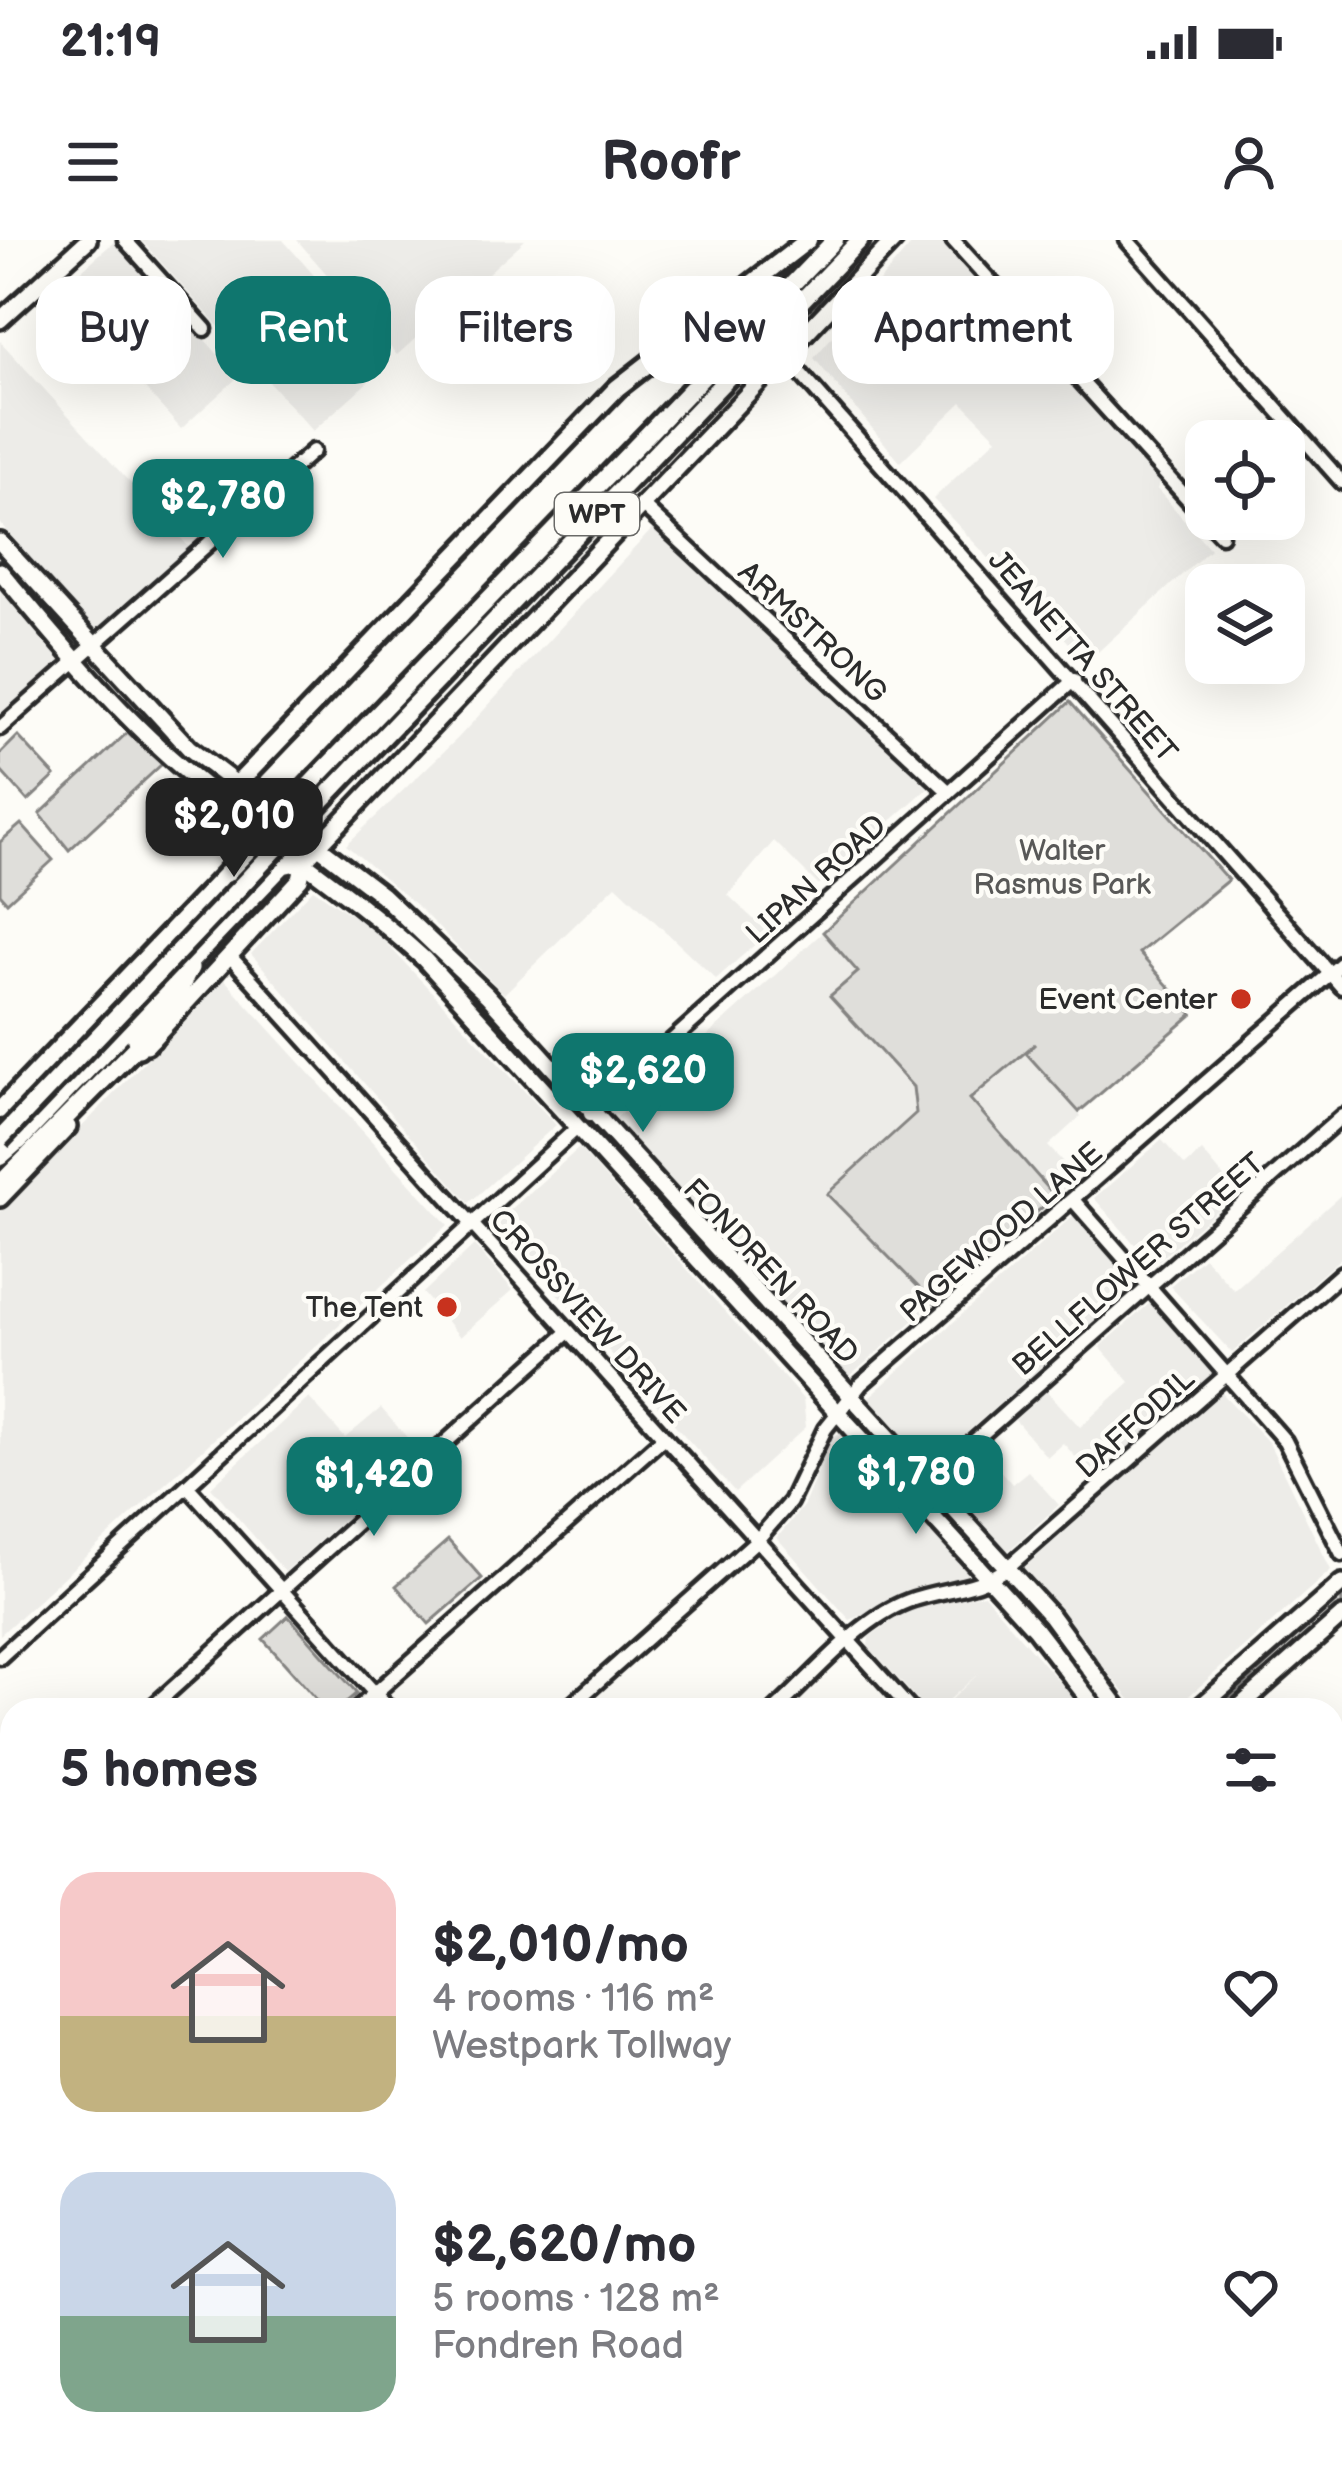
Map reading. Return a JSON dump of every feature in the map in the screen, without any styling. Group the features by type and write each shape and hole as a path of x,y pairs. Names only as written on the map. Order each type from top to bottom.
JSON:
{"highway":[{"path":"228,793 617,388 808,240"},
{"name":"WPT","path":"0,1110 835,240"},
{"name":"WPT","path":"0,1139 860,240"},
{"path":"0,1184 143,1045"},
{"path":"0,1160 24,1136"}],"main road":[{"path":"0,320 88,240"},
{"path":"808,333 894,240"},
{"path":"24,1136 283,866 304,861 317,848 760,384"},
{"name":"FONDREN ROAD","path":"2,548 228,793 387,926 531,1075 558,1090 646,1176 1051,1616 1111,1698"},
{"name":"FONDREN ROAD","path":"0,571 138,728 228,793 317,848 401,912 487,995 667,1226 1035,1629 1088,1698"},
{"path":"0,1198 300,879 304,861"},
{"path":"387,926 401,912"},
{"path":"143,1045 136,1040 177,996 197,954"},
{"path":"471,1008 487,995"},
{"path":"667,1226 682,1215"},
{"path":"749,1317 764,1305"},
{"path":"1211,1698 1342,1583"},
{"path":"1250,1698 1342,1616"}],"street":[{"path":"125,240 205,328"},
{"path":"953,240 1185,496"},
{"path":"1127,240 1342,482"},
{"name":"JEANETTA STREET","path":"808,382 1342,987"},
{"path":"0,728 313,451"},
{"name":"ARMSTRONG","path":"644,506 949,792"},
{"name":"LIPAN ROAD","path":"0,1657 438,1260 471,1222 1074,680"},
{"name":"CROSSVIEW DRIVE","path":"230,955 901,1698"},
{"name":"PAGEWOOD LANE","path":"579,1698 757,1540 790,1502 851,1397 1342,963"},
{"name":"BELLFLOWER STREET","path":"913,1496 1342,1116"},
{"path":"1074,1201 1286,1442 1342,1554"},
{"name":"DAFFODIL","path":"788,1698 851,1641 906,1601 989,1581 1006,1568 1342,1273"},
{"path":"162,1698 567,1333"},
{"path":"369,1698 664,1437"},
{"path":"189,1488 379,1698"}],"shaded area":[{"path":"116,240 148,276 75,276"},
{"path":"141,240 283,240 315,276 215,276 215,322 191,296 191,276 173,276"},
{"path":"297,240 525,240 485,276 415,276 415,339 397,355 391,348 391,276 328,276"},
{"path":"915,240 942,240 975,276 884,276"},
{"path":"191,324 215,351 215,384 230,384 181,429 141,384 191,384"},
{"path":"832,337 832,380 814,358"},
{"path":"0,341 189,547 95,631 0,523"},
{"path":"271,384 365,384 313,431"},
{"path":"836,384 1075,384 1161,478 1157,489 1185,521 1185,540 1202,540 1210,549 1194,564 1185,564 1185,572 1087,662 933,499 997,438 962,402 900,462"},
{"path":"656,525 928,788 818,885 774,841 728,895 768,933 716,979 616,885 504,994 417,906 346,845 458,738"},
{"path":"0,590 61,662 0,716"},
{"path":"313,889 374,930 556,1125 469,1203 251,954"},
{"path":"823,932 969,1099 1024,1052 1081,1116 1048,1146 1077,1177 848,1378 615,1119"},
{"path":"224,979 448,1225 0,1635 0,1212"},
{"path":"1162,1140 1185,1166 1202,1151 1237,1193 1153,1265 1094,1198"},
{"path":"579,1148 803,1399 806,1427 735,1492 495,1224"},
{"path":"1342,1194 1342,1257 1232,1353 1170,1286 1204,1257 1234,1290"},
{"path":"1074,1215 1134,1285 930,1465 868,1398"},
{"name":"The Tent","path":"474,1245 513,1290 460,1337 423,1293"},
{"path":"1150,1303 1215,1377 1097,1481 1063,1443 1047,1457 1015,1420 1047,1391 1080,1427 1130,1382 1100,1347"},
{"path":"1221,1392 1269,1443 1331,1570 1187,1698 1129,1698 1023,1569"},
{"path":"309,1398 345,1438 381,1408 419,1451 285,1572 211,1487"},
{"path":"841,1433 968,1571 966,1582 908,1594 850,1620 777,1538 804,1505 832,1436"},
{"path":"981,1449 1012,1484 1028,1471 1059,1505 1006,1553 944,1484"},
{"path":"984,1594 1073,1698 953,1698 980,1672 951,1698 916,1698 868,1646 869,1637 909,1609"}],"green space":[{"name":"Walter Rasmus Park","path":"1070,702 1228,880 1139,953 1193,1014 1079,1112 1026,1053 1035,1044 970,1099 1055,1196 934,1303 827,1194 916,1113 913,1087 830,996 858,972 823,932"},
{"path":"127,733 162,764 69,850 40,814"},
{"path":"18,736 55,776 28,801 0,770 0,754"},
{"path":"21,824 53,860 7,902 0,894 0,842"},
{"path":"448,1540 482,1578 429,1624 396,1586"},
{"path":"1342,1594 1342,1610 1243,1698 1230,1698"},
{"path":"288,1616 357,1693 351,1698 315,1698 263,1639"}],"place":[{"name":"Event Center","path":"1241,999"},
{"name":"The Tent","path":"447,1307"}]}
